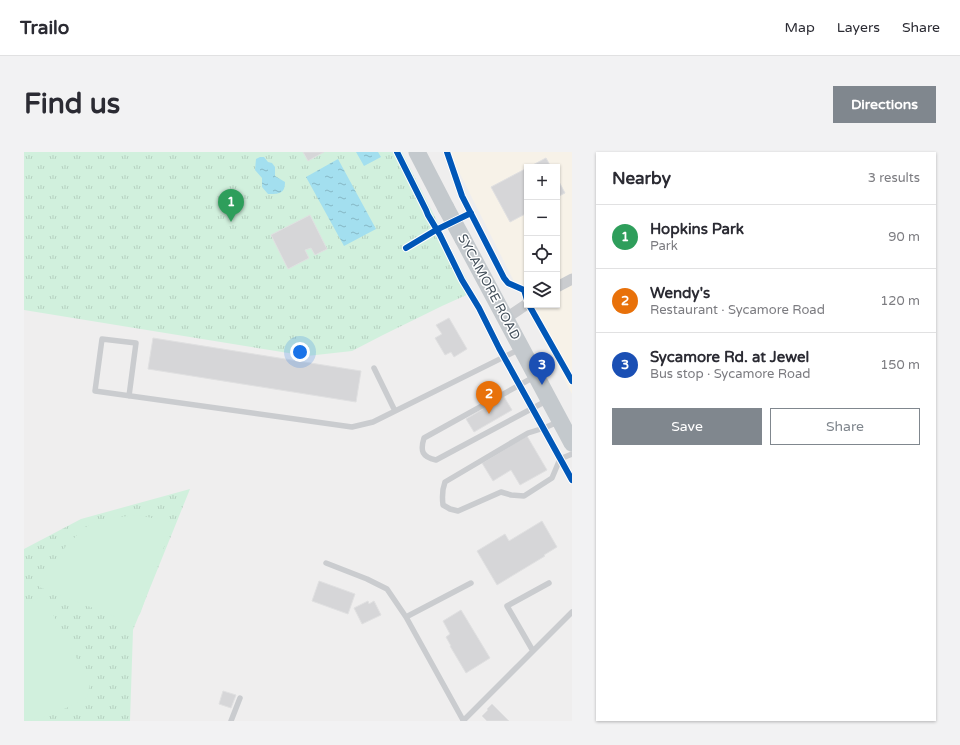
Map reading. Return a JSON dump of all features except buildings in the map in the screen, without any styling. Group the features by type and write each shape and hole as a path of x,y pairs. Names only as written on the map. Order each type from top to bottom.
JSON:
{"main road":[{"name":"SYCAMORE ROAD","path":"417,152 572,442"}],"street":[{"path":"560,285 572,279"},
{"path":"506,318 524,306"}],"lane":[{"path":"129,396 136,343 102,339 95,391 129,396 348,427 373,422 521,348"},
{"path":"374,368 395,411"},
{"path":"536,376 424,438 422,446 423,453 429,459 436,460 549,400"},
{"path":"560,421 528,433 444,482 442,493 443,505 458,511 501,492 524,496 552,478 560,459 572,454"},
{"path":"326,563 367,579 387,589 406,617 463,721 572,612"},
{"path":"406,617 471,583"},
{"path":"533,651 507,606 549,583"},
{"path":"231,721 240,698"}],"path":[{"path":"419,233 406,241 406,248 438,232 432,222"}],"shaded area":[{"path":"449,152 572,152 572,394 527,308 560,308 560,164 524,164 524,301"}],"green space":[{"path":"24,152 402,152 473,292 352,351 307,356 24,310"},
{"path":"190,489 133,630 130,721 24,721 24,549 81,519"},
{"path":"137,515 173,522 140,614 133,621 129,622 39,587 66,546 91,523 111,518"},
{"path":"43,596 90,683 87,698 39,719 24,721 24,605 27,602"}],"water":[{"path":"356,152 378,152 381,157 364,166"},
{"path":"264,157 275,167 275,176 285,182 283,191 275,194 268,194 262,187 262,178 255,170 256,159"},
{"path":"338,159 376,229 344,246 306,177"}],"cycle path":[{"path":"397,152 462,280 479,308 499,348 572,480"},
{"path":"447,152 462,196 504,278 508,283 524,290"},
{"path":"406,248 436,230 471,213"},
{"path":"531,308 572,381"}],"place":[{"name":"Hopkins Park","path":"231,222"},
{"name":"Sycamore Rd. at Jewel","path":"542,385"},
{"name":"Wendy's","path":"489,414"}]}
